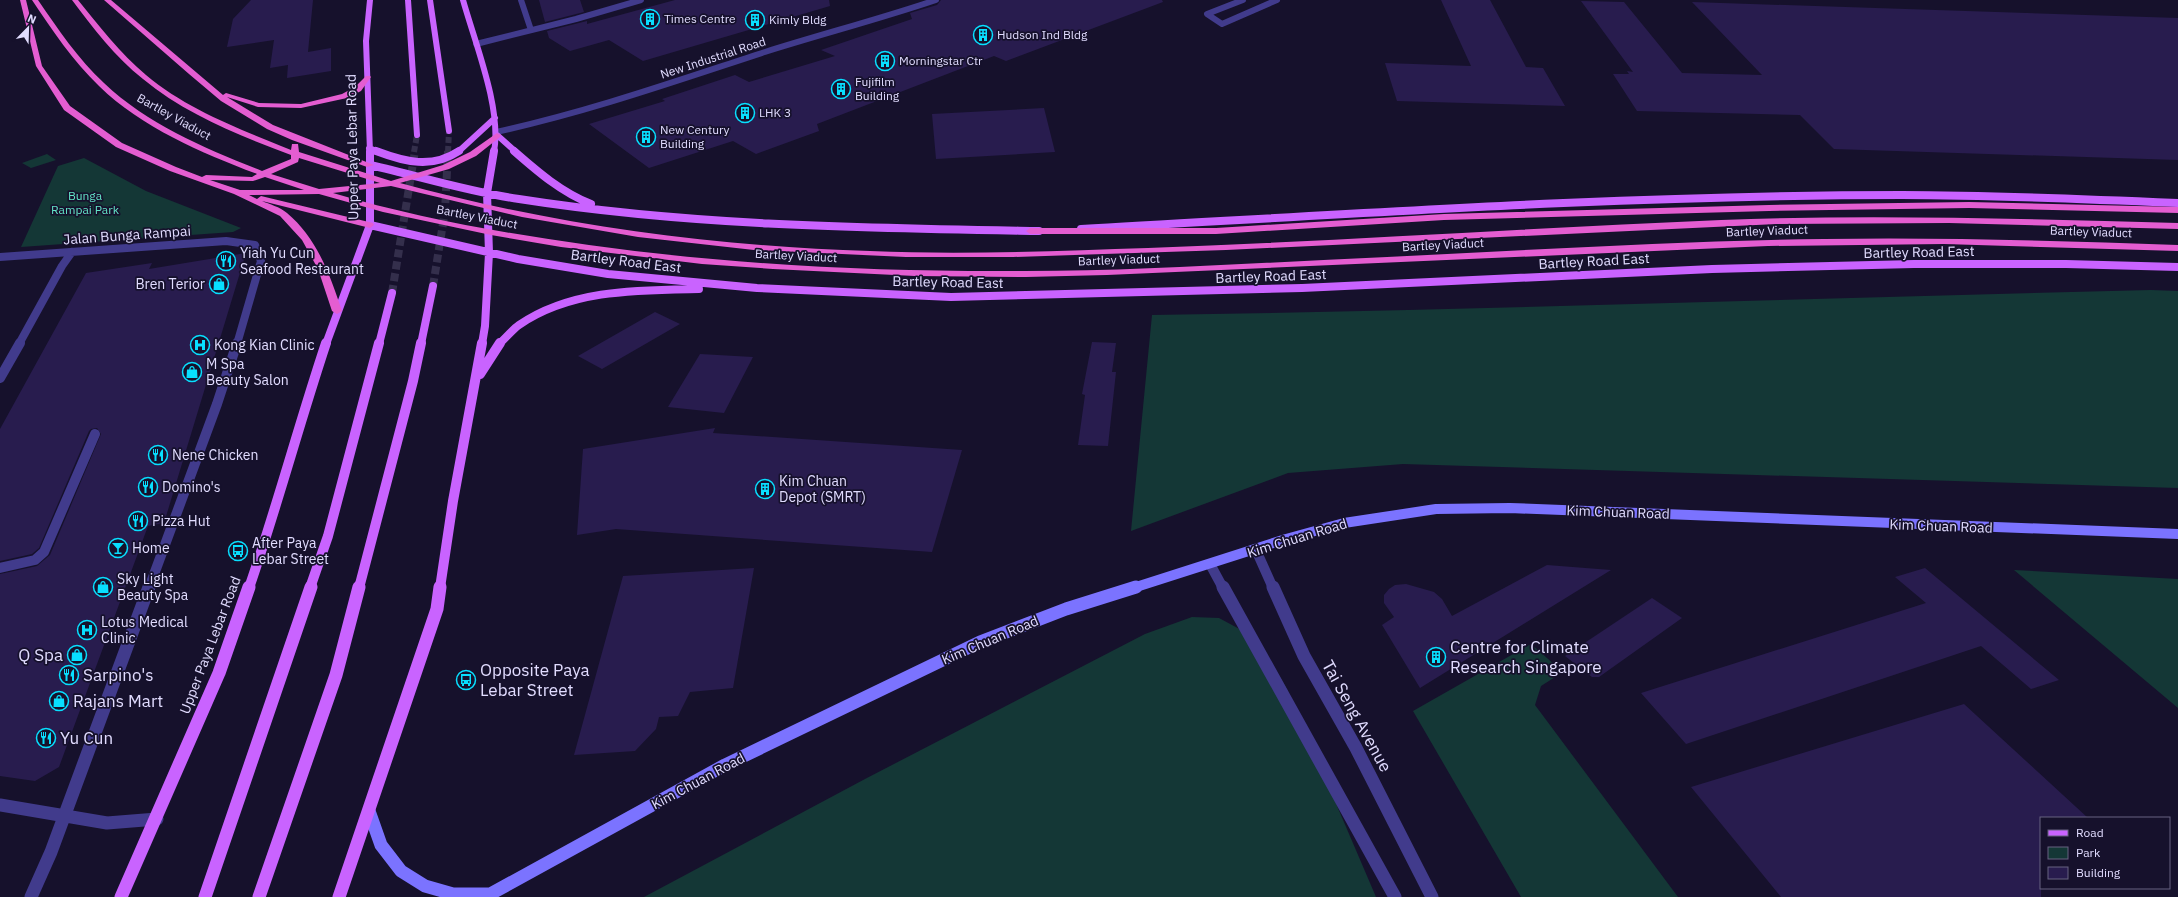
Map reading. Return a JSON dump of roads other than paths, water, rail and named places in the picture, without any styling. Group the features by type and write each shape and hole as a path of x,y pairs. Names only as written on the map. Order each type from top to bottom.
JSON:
{"highway":[{"path":"24,0 39,66 67,108 119,145 173,169 237,192 283,214 306,239 323,268 337,311"},
{"name":"Bartley Viaduct","path":"35,0 96,80 115,97 182,138 222,156 272,176 337,197 462,227 536,241 662,257 745,265 901,272 1034,274 1160,270 1782,242 2016,242 2178,248"},
{"name":"Bartley Viaduct","path":"75,0 120,56 156,86 204,115 260,140 332,166 425,193 528,217 636,234 730,244 871,254 1076,253 1281,246 1726,223 1838,220 2178,226"},
{"path":"107,0 191,73 224,99 270,127 295,138 370,165"},
{"path":"217,92 258,105 301,106 344,96 358,89 368,77"},
{"path":"237,192 305,193 371,187 418,176 473,153 496,134"},
{"path":"194,176 253,179 295,160 295,138"},
{"path":"237,192 370,225"},
{"path":"1030,231 1216,231 1444,217 1969,205 2178,210"}],"main road":[{"name":"Upper Paya Lebar Road","path":"122,897 219,673 273,518 306,404 337,311 370,225 371,187 366,41 370,0"},
{"path":"408,0 417,135"},
{"path":"430,0 449,131"},
{"path":"339,897 437,609 453,501 474,394 485,326 489,253 487,193 496,134 495,118 463,0"},
{"path":"369,148 400,160 429,163 439,162 471,144 495,118"},
{"path":"496,134 553,184 577,200 626,213"},
{"path":"370,165 517,199 626,213 756,223 878,228 1030,231 1384,211 1648,199 1844,194 2030,197 2178,203"},
{"name":"Bartley Road East","path":"370,225 489,253 608,274 757,288 950,297 1055,296 1302,288 1712,269 1914,264 2066,264 2178,267"},
{"path":"259,897 336,675 413,381 433,286"},
{"path":"474,394 480,372 495,346 512,329 544,312 568,302 592,295 642,290 757,288"},
{"path":"205,897 328,536 392,293"},
{"name":"Kim Chuan Road","path":"369,810 381,846 401,871 425,886 453,894 488,896 725,765 980,642 1066,609 1344,523 1436,509 1518,508 2178,534"}],"street":[{"path":"521,0 531,30"},
{"path":"476,44 641,0"},
{"name":"New Industrial Road","path":"496,134 534,125 635,95 820,35 936,0"},
{"path":"1243,0 1207,14 1222,24 1278,0"},
{"name":"Jalan Bunga Rampai","path":"0,257 226,241 255,245 261,261 243,325 220,397 64,815"},
{"path":"0,378 3,370 62,266 72,252"},
{"path":"0,568 35,560 44,552 95,434"},
{"name":"Tai Seng Avenue","path":"1256,550 1304,656 1356,748 1432,897"},
{"path":"1210,564 1396,897"},
{"path":"0,805 107,823 157,819"},
{"path":"31,897 64,815"}],"tunnel":[{"path":"448,152 449,131"},
{"path":"414,152 417,135"},
{"path":"392,293 415,151"},
{"path":"433,286 445,211 448,151"}],"place":[{"name":"Times Centre","path":"650,19"},
{"name":"Kimly Bldg","path":"755,20"},
{"name":"Hudson Ind Bldg","path":"983,35"},
{"name":"Morningstar Ctr","path":"885,61"},
{"name":"Fujifilm Building","path":"841,89"},
{"name":"LHK 3","path":"745,113"},
{"name":"New Century Building","path":"646,137"},
{"name":"Yiah Yu Cun Seafood Restaurant","path":"226,261"},
{"name":"Bren Terior","path":"219,284"},
{"name":"Kong Kian Clinic","path":"200,345"},
{"name":"M Spa Beauty Salon","path":"192,372"},
{"name":"Nene Chicken","path":"158,455"},
{"name":"Domino's","path":"148,487"},
{"name":"Kim Chuan Depot (SMRT)","path":"765,489"},
{"name":"Pizza Hut","path":"138,521"},
{"name":"Home","path":"118,548"},
{"name":"After Paya Lebar Street","path":"238,551"},
{"name":"Sky Light Beauty Spa","path":"103,587"},
{"name":"Lotus Medical Clinic","path":"87,630"},
{"name":"Q Spa","path":"77,655"},
{"name":"Centre for Climate Research Singapore","path":"1436,657"},
{"name":"Sarpino's","path":"69,675"},
{"name":"Opposite Paya Lebar Street","path":"466,680"},
{"name":"Rajans Mart","path":"59,701"},
{"name":"Yu Cun","path":"46,738"}],"park label":[{"name":"Bunga Rampai Park","path":"85,203"}]}
